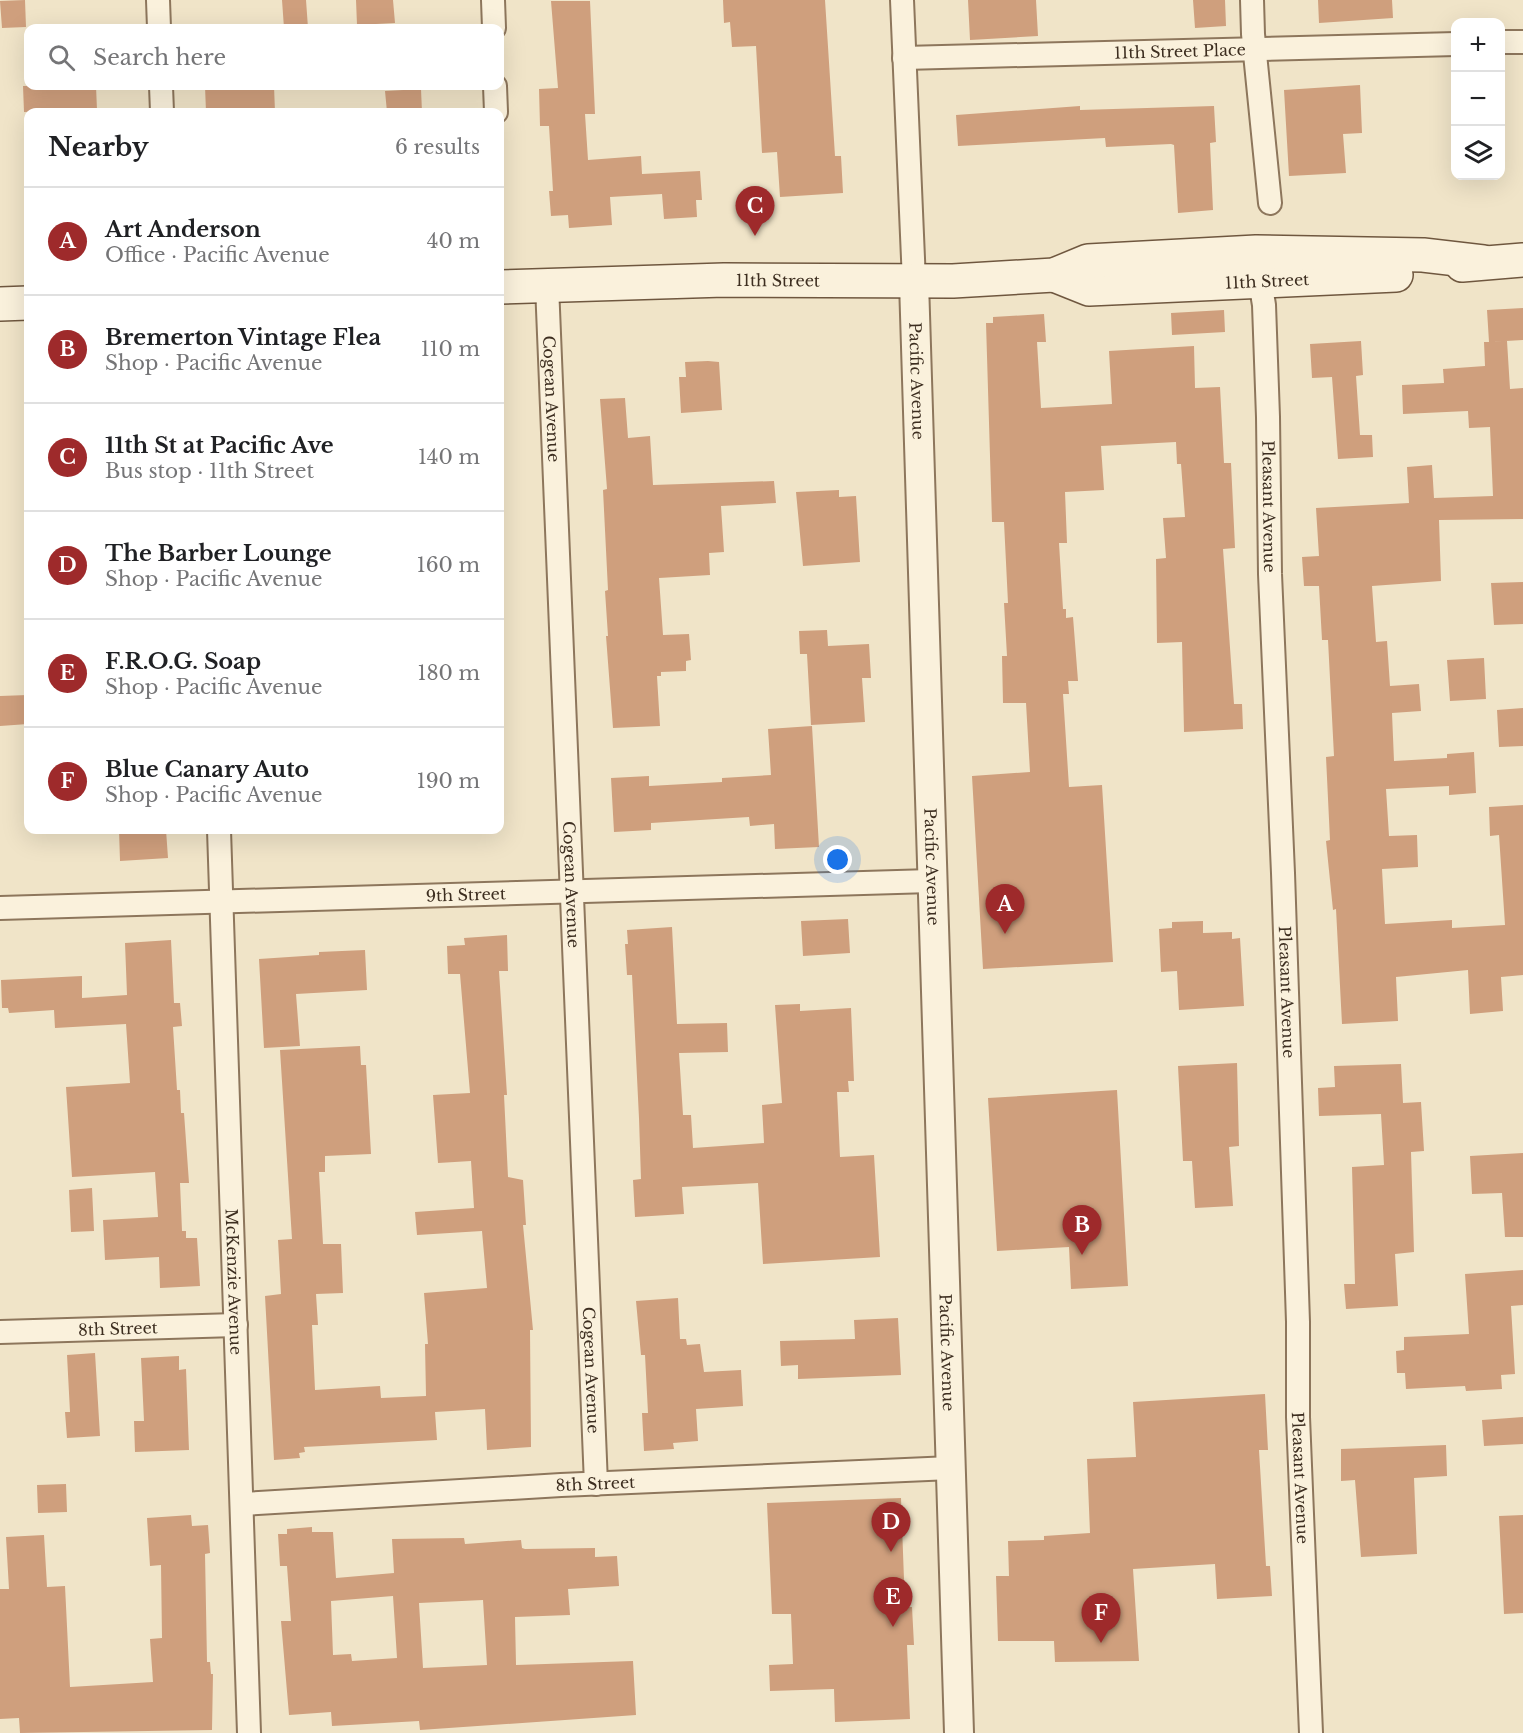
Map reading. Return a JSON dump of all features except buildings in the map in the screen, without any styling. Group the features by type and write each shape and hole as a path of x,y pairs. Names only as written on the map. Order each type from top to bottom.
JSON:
{"main road":[{"name":"11th Street","path":"504,287 724,280 914,282 1054,274 1089,289 1258,267 1415,274 1483,262 1523,260"},
{"path":"0,304 24,303"}],"street":[{"path":"158,0 159,24"},
{"path":"493,0 494,24"},
{"name":"Pacific Avenue","path":"902,0 914,282 959,1733"},
{"path":"1252,0 1270,203"},
{"path":"1505,42 1523,42"},
{"name":"11th Street Place","path":"904,58 1451,44"},
{"path":"161,90 162,108"},
{"path":"495,90 496,108"},
{"name":"Pleasant Avenue","path":"1258,267 1264,305 1270,574 1283,873 1298,1322 1298,1417 1311,1733"},
{"name":"Cogean Avenue","path":"547,285 596,1484"},
{"name":"McKenzie Avenue","path":"219,834 249,1733"},
{"name":"9th Street","path":"0,908 222,899 932,881"},
{"name":"8th Street","path":"0,1332 236,1325"},
{"name":"8th Street","path":"242,1504 596,1484 951,1468"}],"place":[{"name":"11th St at Pacific Ave","path":"755,236"},
{"name":"Art Anderson","path":"1005,934"},
{"name":"Bremerton Vintage Flea","path":"1082,1255"},
{"name":"The Barber Lounge","path":"891,1552"},
{"name":"F.R.O.G. Soap","path":"893,1627"},
{"name":"Blue Canary Auto","path":"1101,1643"}]}
